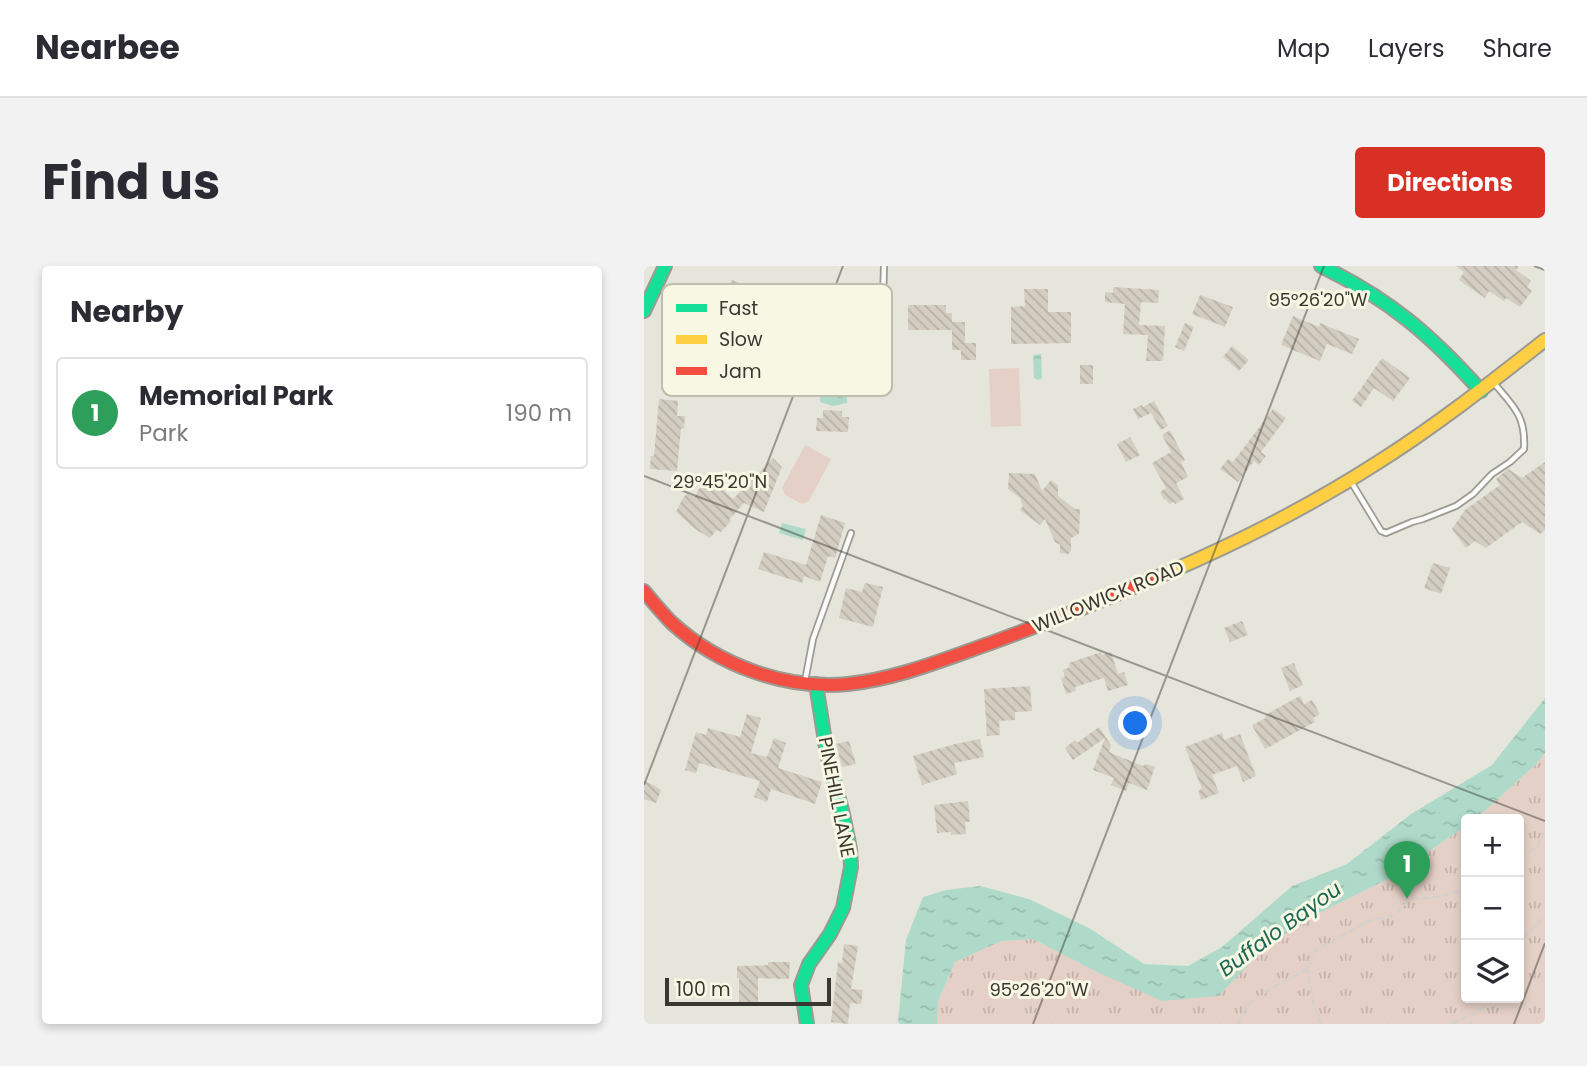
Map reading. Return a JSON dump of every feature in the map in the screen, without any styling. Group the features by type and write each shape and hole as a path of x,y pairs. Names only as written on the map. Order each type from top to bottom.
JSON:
{"street":[{"path":"644,311 665,266"},
{"path":"1321,266 1365,289 1423,331 1481,391"},
{"name":"WILLOWICK ROAD","path":"644,591 674,626 708,652 766,675 810,683 854,684 914,669 995,642 1132,589 1253,533 1350,479 1416,438 1545,340"},
{"name":"PINEHILL LANE","path":"807,1024 801,985 809,964 830,934 843,908 851,867 850,849 810,683"}],"lane":[{"path":"883,284 884,266"},
{"path":"1350,479 1381,531 1386,533 1456,506 1474,494 1492,474 1524,449 1525,432 1520,418 1493,382"},
{"path":"810,683 813,639 851,533"}],"path":[{"path":"1524,853 1538,846 1545,830"},
{"path":"1321,1024 1314,1007 1307,970 1315,950 1371,920 1394,916 1410,899 1434,897 1461,890"},
{"path":"1524,940 1545,915"},
{"path":"1238,1024 1247,1005 1273,987 1307,970"},
{"path":"1451,1024 1481,1010 1489,1003"}],"green space":[{"path":"1019,368 1021,426 991,427 989,369"},
{"path":"805,445 831,459 809,501 802,504 785,495 782,488"},
{"path":"1545,753 1545,1024 937,1024 938,1001 955,962 1001,941 1033,939 1097,972 1217,996 1266,947 1305,920 1390,878 1461,829 1461,1003 1524,1003 1524,814 1481,814"}],"water":[{"path":"1041,354 1042,378 1038,380 1034,378 1033,355"},
{"path":"820,396 847,396 847,403 833,406 820,402"},
{"path":"782,523 806,529 803,540 779,533"},
{"name":"Buffalo Bayou","path":"1545,698 1545,753 1481,814 1461,814 1461,829 1390,878 1305,920 1266,947 1218,996 1162,1001 1033,939 1001,941 955,962 938,1001 937,1024 900,1024 898,1021 906,940 923,897 946,890 980,886 1029,899 1089,928 1144,964 1188,966 1222,947 1292,886 1347,864 1411,814 1492,765"}],"building":[{"path":"1456,266 1519,266 1516,270 1531,281 1527,287 1532,291 1520,307 1489,291 1485,298 1459,280 1464,272"},
{"path":"1113,287 1159,290 1158,303 1141,302 1139,325 1165,326 1163,361 1146,361 1148,335 1123,334 1125,304 1105,302 1105,292 1113,293"},
{"path":"1024,289 1048,289 1048,312 1071,312 1071,343 1011,344 1011,307 1025,306"},
{"path":"1200,295 1233,307 1225,327 1192,314"},
{"path":"908,305 946,305 946,313 952,313 952,330 908,330"},
{"path":"1293,316 1319,327 1320,323 1359,339 1352,354 1327,344 1320,361 1281,345"},
{"path":"952,322 965,322 965,343 976,343 976,360 961,360 961,350 952,350"},
{"path":"1185,323 1194,327 1184,351 1175,347"},
{"path":"1232,346 1249,360 1239,371 1223,357"},
{"path":"1382,358 1410,378 1393,401 1374,388 1361,407 1352,401"},
{"path":"1080,365 1093,365 1093,384 1080,384"},
{"path":"659,399 678,401 677,416 685,416 684,429 681,428 677,471 650,469 651,456 654,456"},
{"path":"1154,401 1168,426 1161,430 1151,413 1138,419 1133,409"},
{"path":"1273,409 1286,418 1261,452 1266,456 1259,465 1254,461 1238,482 1220,469 1228,459 1233,462"},
{"path":"823,410 842,411 842,417 849,417 848,432 816,431 817,418 823,418"},
{"path":"1170,430 1185,460 1181,462 1188,477 1176,483 1184,499 1175,504 1164,500 1160,492 1166,488 1152,463 1171,452 1162,435"},
{"path":"1130,437 1140,455 1126,462 1117,444"},
{"path":"773,458 782,467 764,512 744,503 721,532 717,530 710,538 676,512 687,493 695,497 710,478 733,499"},
{"path":"1545,462 1545,530 1540,534 1522,522 1486,548 1475,541 1466,548 1452,529 1465,510 1500,485 1496,479 1508,469 1522,478"},
{"path":"1009,473 1035,474 1042,491 1051,480 1058,485 1058,496 1075,509 1080,509 1079,534 1071,538 1069,554 1060,553 1060,545 1055,542 1045,519 1040,525 1020,510 1023,506 1020,498 1008,489"},
{"path":"821,515 845,523 835,558 828,556 820,582 804,576 802,583 758,569 764,552 806,565"},
{"path":"1433,563 1450,568 1441,594 1424,588"},
{"path":"865,583 883,587 873,627 839,618 846,588 862,592"},
{"path":"1242,621 1248,635 1230,642 1224,628"},
{"path":"1101,652 1102,655 1111,652 1118,674 1124,672 1128,685 1108,691 1104,678 1075,687 1076,691 1066,694 1061,678 1065,677 1063,670 1070,667 1069,663"},
{"path":"1294,663 1303,685 1290,691 1281,668"},
{"path":"1030,686 1032,711 1015,712 1015,720 999,721 1000,735 987,736 984,689"},
{"path":"1300,696 1304,704 1312,700 1320,714 1313,718 1315,722 1265,749 1252,725"},
{"path":"747,714 761,718 751,753 767,757 774,738 786,743 778,768 822,782 815,804 771,789 767,802 754,797 760,781 699,763 696,773 685,770 696,732 706,735 708,728 740,737"},
{"path":"1099,727 1111,745 1109,752 1143,766 1146,764 1155,767 1147,790 1129,783 1126,791 1111,785 1114,778 1093,770 1105,738 1073,760 1065,748"},
{"path":"1222,733 1224,740 1240,734 1256,776 1243,782 1237,766 1212,775 1219,793 1201,800 1198,791 1202,789 1185,747"},
{"path":"980,739 984,757 954,763 957,774 922,785 913,756"},
{"path":"849,741 856,764 842,767 836,744"},
{"path":"644,781 661,790 656,803 644,799"},
{"path":"968,801 970,822 965,822 966,834 937,833 934,805"},
{"path":"844,944 858,946 851,989 863,990 861,1004 850,1003 848,1024 831,1022 838,962 842,963"},
{"path":"768,962 790,962 789,979 758,978 758,1005 739,1005 737,966 768,965"}],"traffic: fast":[{"path":"644,311 665,266"},
{"path":"1321,266 1368,292 1408,320 1444,352 1481,391"},
{"path":"807,1024 801,985 809,964 830,934 843,908 851,867 850,849 827,754 816,684"}],"traffic: slow":[{"path":"1169,572 1275,522 1352,479 1442,419 1545,340"}],"traffic: jam":[{"path":"644,591 672,623 690,638 731,662 777,678 824,685 885,678 938,662 1058,618 1169,572"}],"place":[{"name":"Memorial Park","path":"1407,899"}]}
